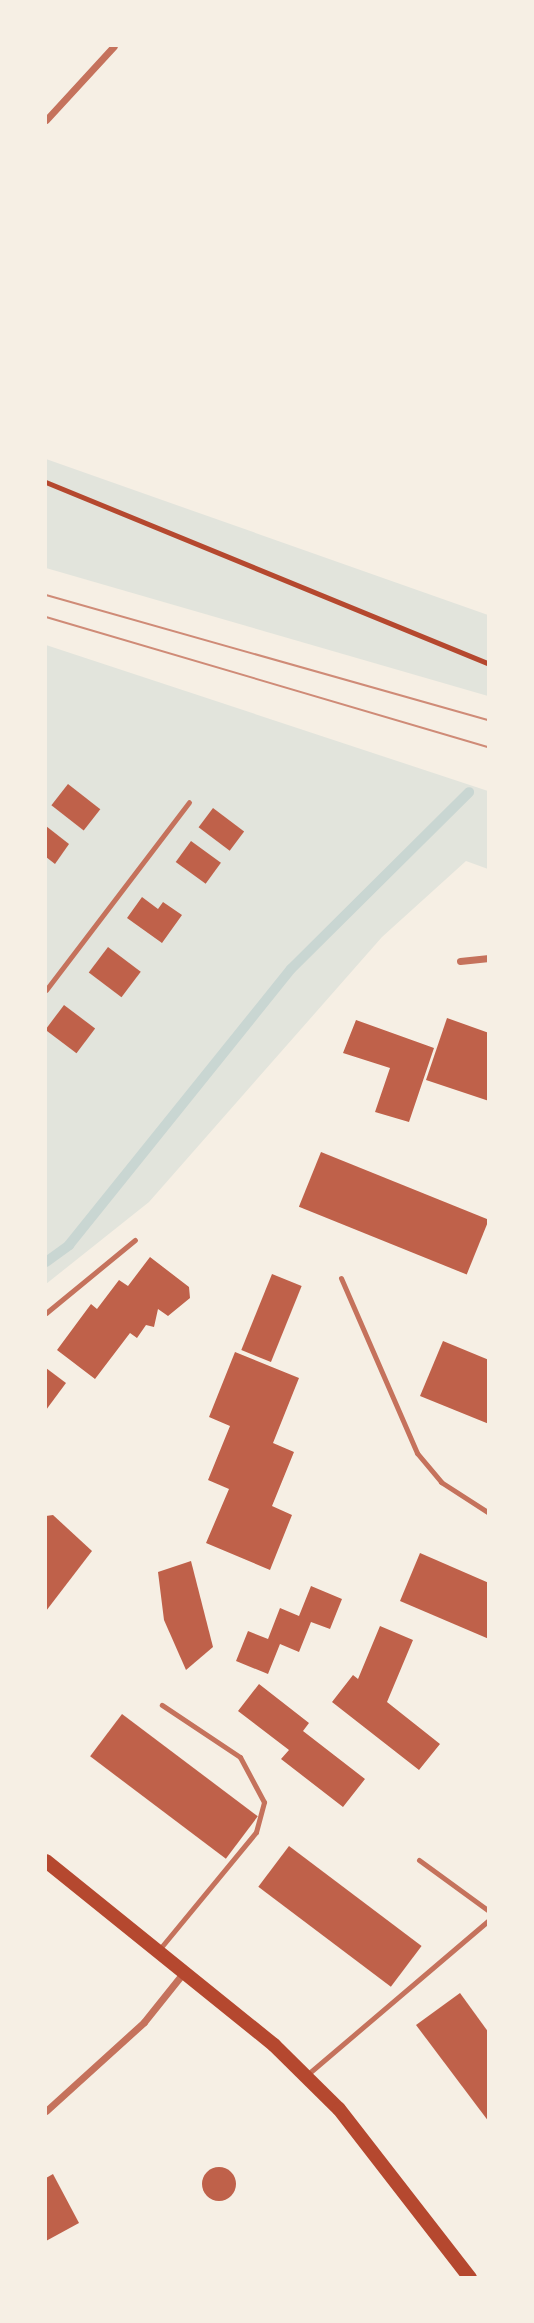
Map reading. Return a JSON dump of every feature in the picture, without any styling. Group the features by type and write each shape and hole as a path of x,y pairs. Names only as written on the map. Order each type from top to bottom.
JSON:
{"main road":[{"path":"46,1861 184,1972 306,2076 470,2277"}],"street":[{"path":"46,120 114,46"},
{"path":"460,961 488,958"},
{"path":"46,2111 144,2022 184,1972"}],"lane":[{"path":"46,990 189,802"},
{"path":"46,1313 135,1240"},
{"path":"341,1278 417,1453 441,1482 488,1513"},
{"path":"158,1951 256,1832 264,1801 240,1757 162,1705"},
{"path":"419,1860 488,1911"},
{"path":"306,2076 488,1920"}],"path":[{"path":"46,482 488,664"}],"shaded area":[{"path":"46,459 488,615 488,696 46,568"},
{"path":"46,645 488,791 488,869 466,861 382,937 149,1202 46,1284"}],"building":[{"path":"68,784 100,809 84,831 51,805"},
{"path":"213,808 244,831 230,851 199,827"},
{"path":"46,826 69,844 55,864 46,857"},
{"path":"191,841 221,863 206,884 176,862"},
{"path":"142,897 158,909 163,902 182,915 162,943 127,918"},
{"path":"108,947 141,972 121,997 89,973"},
{"path":"64,1005 95,1028 76,1053 46,1030"},
{"path":"447,1018 489,1033 489,1101 426,1080"},
{"path":"356,1020 434,1048 409,1122 375,1112 390,1068 343,1053"},
{"path":"321,1152 489,1220 467,1275 299,1207"},
{"path":"150,1257 189,1287 190,1298 168,1316 158,1309 154,1327 146,1325 137,1338 130,1333 95,1379 57,1350 91,1304 97,1309 119,1280 128,1286"},
{"path":"272,1274 302,1286 271,1362 241,1350"},
{"path":"443,1341 489,1360 489,1424 420,1396"},
{"path":"235,1352 299,1378 273,1443 294,1452 272,1506 292,1515 270,1570 206,1543 229,1489 208,1480 230,1426 209,1417"},
{"path":"46,1368 66,1383 46,1410"},
{"path":"53,1515 92,1551 46,1611 46,1516"},
{"path":"420,1553 489,1583 489,1639 400,1601"},
{"path":"191,1561 213,1647 186,1670 164,1620 158,1572"},
{"path":"311,1586 342,1599 330,1629 311,1622 299,1652 280,1644 268,1674 236,1661 248,1631 268,1639 280,1608 299,1616"},
{"path":"380,1626 413,1640 387,1702 440,1744 419,1770 332,1702 353,1675 358,1679"},
{"path":"259,1684 309,1723 303,1731 365,1779 343,1807 281,1759 289,1750 238,1711"},
{"path":"122,1714 258,1816 226,1859 90,1756"},
{"path":"289,1846 422,1946 391,1987 258,1887"},
{"path":"460,1993 489,2033 489,2122 416,2025"},
{"path":"219,2167 231,2172 236,2184 231,2196 219,2201 207,2196 202,2184 207,2172"},
{"path":"53,2174 79,2223 46,2241 46,2178"}],"waterway":[{"path":"46,1262 69,1245 291,969 469,792"}],"tram line":[{"path":"46,595 489,720"},
{"path":"46,617 489,747"}]}
